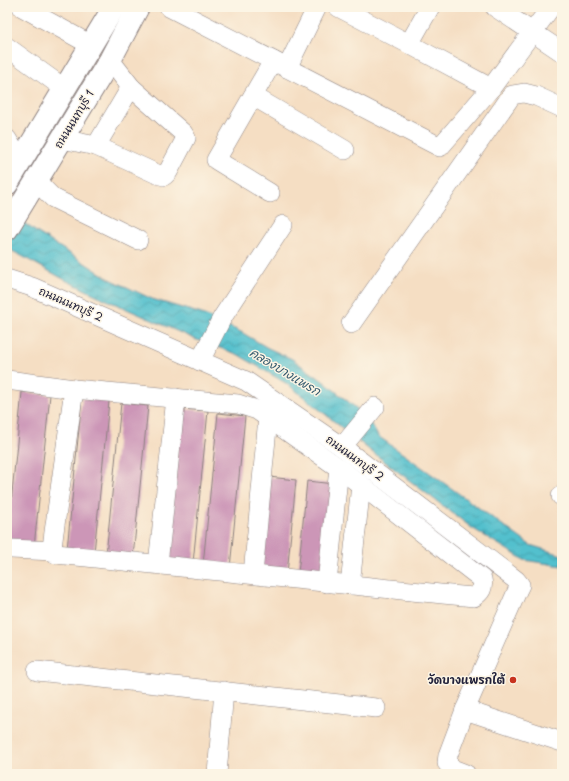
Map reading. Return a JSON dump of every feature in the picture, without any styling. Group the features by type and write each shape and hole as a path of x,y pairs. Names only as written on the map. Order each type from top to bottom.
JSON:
{"main road":[{"path":"7,184 114,7"},
{"name":"ถนนนนทบุรี 1","path":"7,229 20,205 110,60 138,7"}],"street":[{"path":"169,7 440,147 491,88 551,7"},
{"path":"270,193 216,160 253,96 280,64 317,7"},
{"path":"338,7 491,88"},
{"path":"409,44 430,7"},
{"path":"495,7 562,52"},
{"path":"27,8 91,45"},
{"path":"7,47 65,89"},
{"path":"62,139 96,146 157,174 164,176 168,172 186,138 183,132 131,87 110,60"},
{"path":"96,146 131,87"},
{"path":"351,324 512,95 524,93 536,96 562,108"},
{"path":"253,96 345,150"},
{"path":"7,139 21,162"},
{"path":"36,180 53,198 138,240"},
{"path":"204,354 222,318 283,225"},
{"name":"ถนนนนทบุรี 2","path":"7,279 32,287 204,354 345,444 516,580 520,585 465,710 448,755 447,763 453,769 466,774"},
{"path":"7,380 74,389 248,406 257,410 339,468 482,579 484,585 480,593 474,597 56,554 54,551 11,549"},
{"path":"54,551 52,548 74,389"},
{"path":"158,564 176,398"},
{"path":"345,444 372,410"},
{"path":"253,574 268,418"},
{"path":"327,583 339,468"},
{"path":"350,585 361,485"},
{"path":"37,671 376,708"},
{"path":"217,774 224,691"},
{"path":"465,710 562,742"}],"water":[{"name":"คลองบางแพรก","path":"7,210 35,231 108,278 152,299 202,314 241,332 268,348 292,359 323,381 366,416 378,436 530,545 562,555 562,566 524,560 472,528 372,452 289,385 237,354 197,340 111,302 67,281 7,248"}],"building":[{"path":"22,392 50,395 34,547 7,544"},
{"path":"82,398 109,401 94,553 67,550"},
{"path":"121,403 148,406 133,557 106,555"},
{"path":"181,409 208,411 193,563 166,560"},
{"path":"218,413 245,416 230,568 203,565"},
{"path":"269,477 296,480 287,574 260,571"},
{"path":"307,481 334,484 324,577 298,574"}],"place":[{"name":"วัดบางแพรกใต้","path":"513,680"}]}
